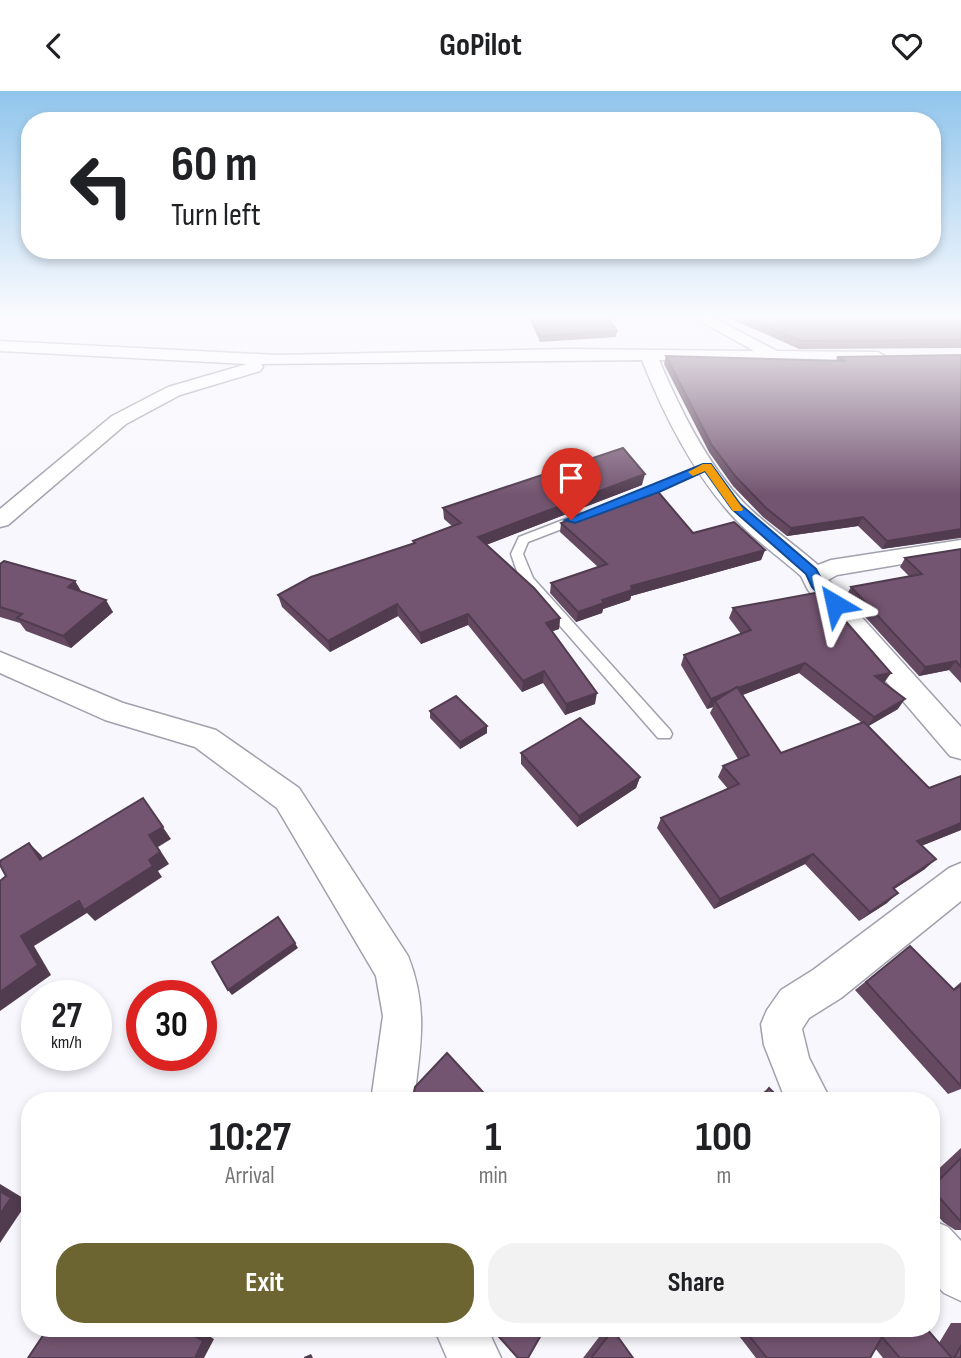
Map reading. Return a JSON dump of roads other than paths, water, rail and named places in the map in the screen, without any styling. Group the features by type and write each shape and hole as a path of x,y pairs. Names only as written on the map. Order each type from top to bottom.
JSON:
{"street":[{"path":"0,520 131,413 174,391 221,377"},
{"path":"658,377 669,405 736,507 814,577 817,584 961,747"},
{"path":"814,577 841,566 961,547"},
{"path":"0,662 115,712 205,738 288,798 394,970 402,1016 393,1092"},
{"path":"804,1092 784,1050 781,1024 795,1004 827,983 961,879"},
{"path":"940,1254 961,1276"},
{"path":"464,1337 475,1358"}],"lane":[{"path":"629,499 707,466"},
{"path":"591,514 523,540 517,554 527,580 664,734"}]}
